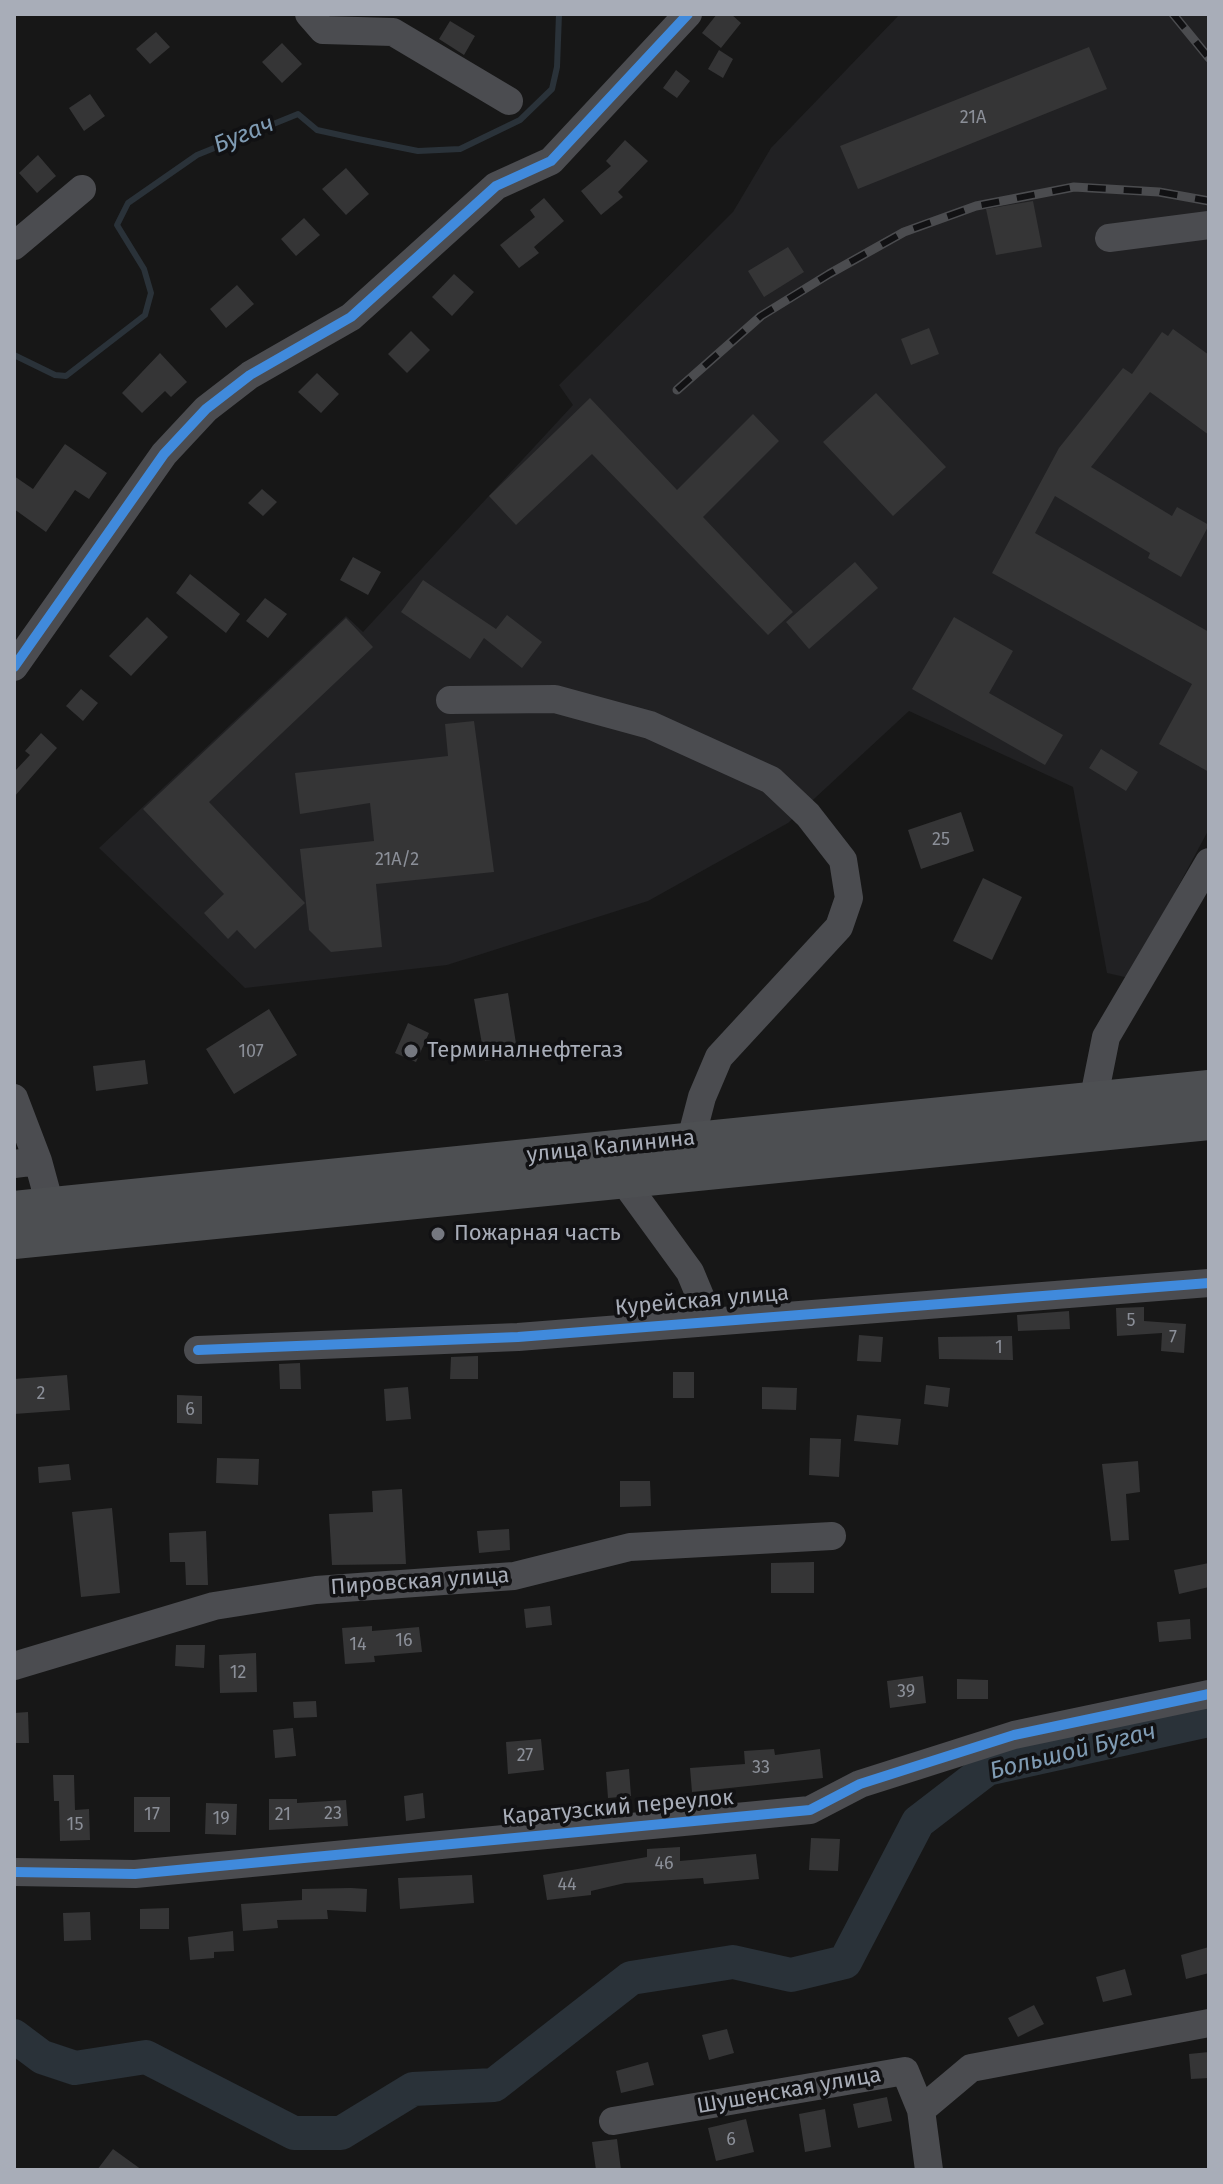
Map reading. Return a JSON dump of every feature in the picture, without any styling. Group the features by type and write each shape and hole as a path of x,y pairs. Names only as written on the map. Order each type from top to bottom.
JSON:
{"main road":[{"name":"улица Калинина","path":"14,1241 253,1201 375,1188 691,1139 1209,1088"},
{"name":"улица Калинина","path":"375,1188 623,1180 1209,1122"},
{"name":"улица Калинина","path":"14,1209 50,1205 253,1201"}],"street":[{"path":"309,14 323,30 393,32 509,101"},
{"path":"14,667 164,454 206,409 250,375 351,317 496,186 551,161 688,14"},
{"path":"14,246 82,189"},
{"path":"1109,238 1209,225"},
{"path":"450,700 555,699 650,725 771,780 808,815 843,860 849,898 839,927 719,1057 702,1097 691,1139"},
{"path":"1094,1097 1106,1037 1209,862"},
{"path":"14,1098 26,1162 50,1205"},
{"name":"Курейская улица","path":"623,1180 690,1272 710,1320"},
{"name":"Курейская улица","path":"198,1350 518,1337 1209,1283"},
{"name":"Пировская улица","path":"14,1666 228,1604 316,1590 514,1576 630,1547 832,1536"},
{"name":"Каратузский переулок","path":"14,1872 135,1874 810,1810 860,1784 1014,1735 1209,1694"},
{"path":"929,2170 921,2110 971,2068 1209,2023"},
{"name":"Шушенская улица","path":"613,2121 905,2071 921,2110"}],"shaded area":[{"path":"900,14 1209,14 1209,829 1129,978 1107,973 1073,787 909,711 788,823 648,901 447,965 245,988 99,848 346,616 363,632 573,405 559,385 733,212 771,148"}],"building":[{"path":"717,14 731,14 741,23 721,48 702,33"},
{"path":"450,21 475,36 464,55 439,39"},
{"path":"156,32 170,47 150,64 136,49"},
{"path":"282,43 302,64 282,83 262,62"},
{"path":"1089,47 1107,89 858,189 840,146"},
{"path":"719,50 733,59 723,78 708,69"},
{"path":"676,70 690,81 677,98 663,88"},
{"path":"90,94 105,116 84,131 69,108"},
{"path":"625,140 648,161 618,192 623,197 601,215 581,191 611,166 606,161"},
{"path":"38,155 56,176 37,193 19,173"},
{"path":"346,168 369,194 346,215 322,189"},
{"path":"544,198 564,221 534,247 539,253 519,268 500,245 535,217 530,210"},
{"path":"1033,201 1042,247 996,255 986,209"},
{"path":"304,218 320,235 296,256 281,239"},
{"path":"788,247 804,272 764,297 748,271"},
{"path":"454,274 474,292 452,316 432,297"},
{"path":"237,285 254,304 226,328 210,309"},
{"path":"929,328 939,354 911,365 901,339"},
{"path":"1173,329 1209,355 1209,435 1150,392 1091,467 1172,516 1177,507 1209,525 1181,577 1148,558 1150,553 1055,496 1035,533 1209,632 1209,772 1159,744 1192,684 992,573 1059,448 1123,368 1132,374 1162,332 1168,336"},
{"path":"411,331 430,350 407,373 388,354"},
{"path":"160,353 187,382 171,397 165,391 142,413 122,393"},
{"path":"317,373 339,394 321,413 298,392"},
{"path":"876,393 946,467 893,516 823,442"},
{"path":"590,398 677,490 753,414 779,441 703,517 793,612 768,635 592,454 516,525 489,496"},
{"path":"65,444 107,473 89,499 75,490 46,532 14,509 14,476 33,489"},
{"path":"262,489 277,502 263,516 248,503"},
{"path":"353,557 381,572 368,595 340,580"},
{"path":"855,562 878,588 809,649 786,622"},
{"path":"190,574 240,614 226,633 176,593"},
{"path":"423,580 496,629 507,615 542,642 522,668 484,638 470,659 401,612"},
{"path":"265,598 287,614 268,638 246,621"},
{"path":"147,617 168,637 131,676 109,656"},
{"path":"954,617 1013,651 989,693 1063,735 1045,765 912,689"},
{"path":"346,618 373,647 209,802 305,903 255,949 237,930 228,939 204,913 224,894 143,809"},
{"path":"81,689 98,703 83,721 66,706"},
{"path":"474,721 494,872 376,884 382,947 331,952 309,930 300,849 374,841 370,803 300,814 295,773 448,756 445,724"},
{"path":"41,733 57,748 14,797 14,772 30,755 25,751"},
{"path":"1101,749 1138,772 1126,791 1089,768"},
{"path":"961,812 974,851 921,869 908,830"},
{"path":"983,878 1022,897 992,960 953,941"},
{"path":"508,993 518,1056 485,1061 474,999"},
{"path":"269,1009 297,1055 234,1094 206,1049"},
{"path":"408,1023 429,1033 416,1062 395,1053"},
{"path":"145,1060 148,1084 96,1091 93,1066"},
{"path":"1144,1307 1144,1321 1186,1324 1184,1353 1161,1351 1162,1333 1117,1336 1116,1308"},
{"path":"1069,1311 1070,1329 1018,1331 1017,1315"},
{"path":"859,1335 883,1337 881,1362 857,1361"},
{"path":"1012,1336 1013,1360 939,1359 938,1337"},
{"path":"478,1356 478,1379 450,1379 451,1357"},
{"path":"300,1363 301,1389 280,1389 279,1364"},
{"path":"673,1372 694,1372 694,1398 673,1398"},
{"path":"67,1375 70,1410 14,1414 14,1379"},
{"path":"926,1385 950,1388 948,1407 924,1404"},
{"path":"408,1387 411,1419 386,1421 384,1389"},
{"path":"762,1387 797,1388 796,1410 762,1409"},
{"path":"177,1395 202,1396 202,1424 177,1423"},
{"path":"857,1415 901,1419 898,1445 854,1441"},
{"path":"810,1438 841,1439 839,1477 809,1475"},
{"path":"217,1458 259,1459 258,1485 216,1483"},
{"path":"1138,1461 1140,1492 1126,1494 1129,1540 1111,1541 1102,1464"},
{"path":"69,1464 71,1480 39,1483 38,1467"},
{"path":"620,1481 650,1481 651,1506 620,1507"},
{"path":"402,1489 406,1564 332,1565 329,1514 373,1512 372,1491"},
{"path":"112,1508 120,1593 81,1597 72,1512"},
{"path":"509,1529 510,1550 479,1553 477,1531"},
{"path":"206,1531 208,1585 186,1585 185,1562 170,1562 169,1533"},
{"path":"814,1562 814,1593 771,1593 771,1563"},
{"path":"1209,1563 1209,1587 1179,1594 1174,1570"},
{"path":"550,1606 552,1625 526,1628 524,1609"},
{"path":"1190,1619 1191,1639 1159,1642 1157,1622"},
{"path":"372,1626 372,1631 419,1627 422,1652 374,1656 375,1662 345,1664 342,1628"},
{"path":"176,1645 205,1645 204,1668 175,1666"},
{"path":"256,1653 257,1692 220,1693 219,1655"},
{"path":"923,1676 926,1703 890,1708 887,1681"},
{"path":"957,1679 988,1680 988,1699 957,1699"},
{"path":"316,1701 317,1717 294,1718 293,1702"},
{"path":"28,1712 29,1743 14,1743 14,1713"},
{"path":"293,1728 296,1756 275,1758 273,1730"},
{"path":"541,1739 544,1770 508,1774 506,1742"},
{"path":"774,1749 775,1755 820,1749 823,1778 692,1792 690,1768 745,1764 744,1751"},
{"path":"629,1769 631,1796 608,1798 606,1772"},
{"path":"53,1775 74,1775 75,1810 89,1809 90,1840 60,1841 59,1801 54,1801"},
{"path":"423,1793 425,1818 406,1821 404,1796"},
{"path":"134,1797 170,1797 170,1832 134,1832"},
{"path":"269,1799 297,1799 297,1803 346,1800 348,1826 269,1830"},
{"path":"206,1803 237,1804 236,1835 205,1834"},
{"path":"811,1838 840,1839 838,1871 809,1870"},
{"path":"680,1847 680,1861 756,1854 759,1879 704,1884 703,1878 625,1883 591,1891 591,1895 547,1900 543,1875 647,1857 647,1849"},
{"path":"472,1875 474,1903 400,1909 398,1878"},
{"path":"302,1889 367,1889 366,1912 327,1910 328,1919 277,1920 278,1928 243,1931 241,1904 302,1900"},
{"path":"169,1908 169,1929 140,1929 140,1909"},
{"path":"90,1912 91,1940 64,1941 63,1913"},
{"path":"233,1931 234,1951 214,1952 214,1958 190,1960 188,1937"},
{"path":"1209,1947 1209,1973 1186,1979 1181,1955"},
{"path":"1125,1969 1132,1995 1103,2002 1096,1977"},
{"path":"1034,2005 1044,2024 1018,2037 1008,2018"},
{"path":"727,2029 734,2053 709,2060 702,2035"},
{"path":"1209,2052 1209,2078 1191,2079 1189,2054"},
{"path":"648,2062 654,2085 621,2093 616,2071"},
{"path":"887,2097 892,2121 858,2128 853,2104"},
{"path":"825,2109 831,2147 805,2152 799,2114"},
{"path":"746,2119 754,2152 716,2161 708,2128"},
{"path":"617,2139 621,2170 596,2170 592,2142"},
{"path":"113,2149 142,2170 97,2170"}],"waterway":[{"name":"Бугач","path":"14,355 55,375 66,376 145,315 151,293 144,269 117,225 128,203 197,155 298,114 317,130 358,139 418,151 460,149 520,120 552,89 557,67 559,14"},
{"name":"Большой Бугач","path":"14,2036 42,2057 75,2068 146,2057 294,2133 341,2133 413,2089 494,2085 631,1978 733,1962 791,1975 845,1962 918,1822 987,1769 1209,1720"}],"railway":[{"path":"1173,14 1209,58"},
{"path":"677,390 761,316 829,274 904,232 976,206 1074,187 1159,192 1209,201"}],"cycle path":[{"path":"14,667 164,454 206,409 250,375 351,317 496,186 551,161 688,14"},
{"path":"198,1350 518,1337 1209,1283"},
{"path":"14,1872 135,1874 810,1810 860,1784 1014,1735 1209,1694"}],"place":[{"name":"Терминалнефтегаз","path":"411,1051"},
{"name":"Пожарная часть","path":"438,1234"}]}
